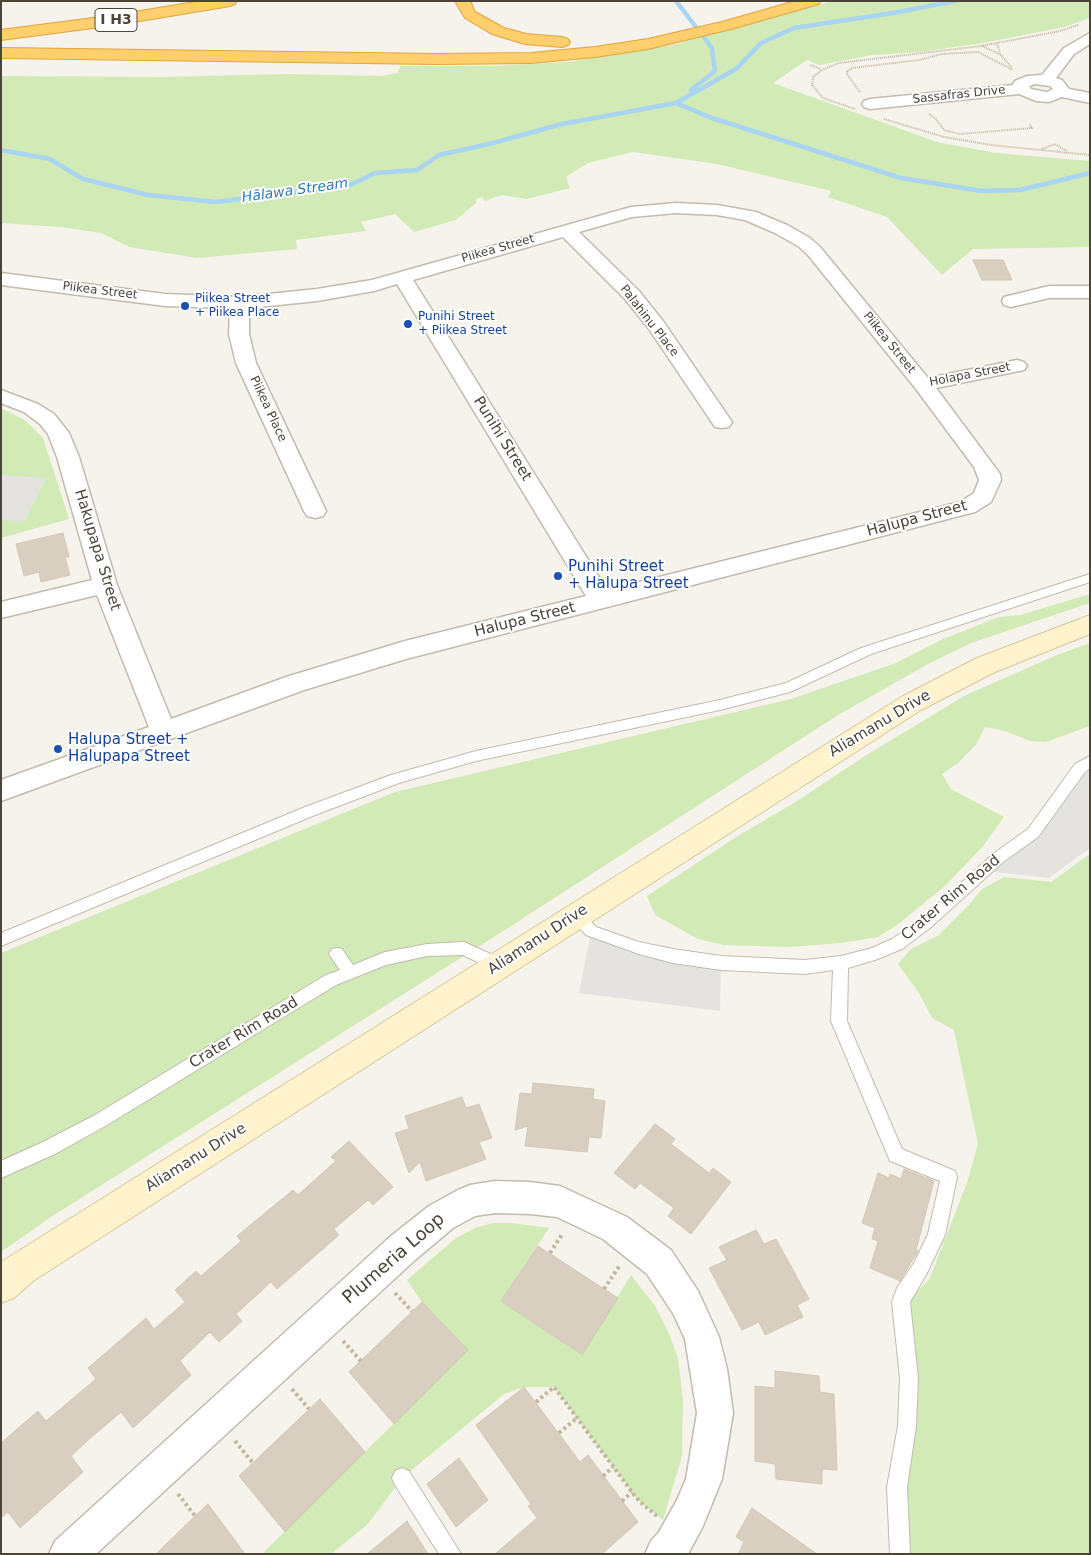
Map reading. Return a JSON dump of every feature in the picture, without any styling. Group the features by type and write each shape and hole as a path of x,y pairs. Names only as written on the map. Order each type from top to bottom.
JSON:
{"highway":[{"name":"I H3","path":"1,22 89,12 155,1"},
{"name":"I H3","path":"1,35 116,20 230,1"},
{"path":"462,1 470,15 487,26 511,35 542,41 581,41 677,31"},
{"path":"1,53 492,59 595,52 677,31 724,16 814,1"}],"street":[{"path":"1046,80 1069,50 1090,37"},
{"name":"Sassafras Drive","path":"1022,89 1021,86 1024,81 1033,79 1046,80 1059,86 1060,92"},
{"name":"Sassafras Drive","path":"870,104 901,107 1022,89 1030,94 1042,97 1054,96 1060,92 1090,98"},
{"name":"Piikea Street","path":"1,279 166,300 240,303 317,296 402,277 631,212 676,208 717,210 750,216 767,223 794,235 814,251 923,385"},
{"name":"Palahinu Place","path":"566,230 632,295 656,325 722,422"},
{"name":"Punihi Street","path":"402,277 601,600"},
{"path":"1011,301 1049,292 1090,292"},
{"name":"Piikea Place","path":"240,303 239,334 246,363 314,511"},
{"name":"Holapa Street","path":"923,385 1016,366"},
{"name":"Halupa Street","path":"1,791 295,683 386,656 967,507 983,497 989,486 989,474 982,462 923,385"},
{"name":"Hakupapa Street","path":"1,396 31,408 47,419 58,433 68,457 105,585 163,732"},
{"path":"1,610 105,585"},
{"name":"Aliamanu Drive","path":"1,1285 85,1228 912,703 986,665 1090,624"},
{"name":"Plumeria Loop","path":"68,1554 403,1248 441,1216 470,1202 495,1197 530,1198 560,1202 600,1220 622,1233 659,1262 686,1303 702,1337 710,1369 715,1413 704,1479 690,1513 672,1545 663,1537"}],"lane":[{"path":"1,940 310,811 396,779 476,756 720,705 790,687 866,651 1090,578"},
{"name":"Crater Rim Road","path":"576,916 591,932 639,948 673,956 741,965 805,967 841,963 875,954 897,944 932,918 998,858 1033,833 1080,768 1090,760"},
{"name":"Crater Rim Road","path":"1,1170 49,1148 101,1120 331,980 350,972 385,959 427,950 464,948 500,965"},
{"path":"337,954 350,972"},
{"path":"841,963 839,1021 896,1155 949,1177 936,1235 920,1269 903,1294 901,1302 909,1378 907,1426 897,1487 900,1554"},
{"path":"402,1478 451,1554"}],"path":[{"path":"997,43 997,48 1001,55 1014,71"},
{"path":"981,46 1001,55"},
{"path":"810,65 822,70"},
{"path":"1039,150 1055,144 1070,153"},
{"path":"550,1253 563,1233"},
{"path":"604,1289 620,1265"},
{"path":"394,1292 412,1311"},
{"path":"343,1341 361,1361"},
{"path":"536,1402 554,1387 640,1502 663,1537"},
{"path":"292,1388 309,1409"},
{"path":"559,1433 577,1418"},
{"path":"236,1441 253,1463"},
{"path":"603,1476 613,1467"},
{"path":"622,1501 632,1492"},
{"path":"178,1494 195,1516"}],"green space":[{"path":"833,1 1090,1 1090,18 1064,27 983,43 920,52 872,55 820,65 807,60 773,83 937,142 996,153 1090,161 1090,247 973,249 942,275 887,217 828,197 831,191 717,164 633,152 588,163 566,177 570,188 527,199 502,195 485,201 482,197 476,199 477,202 456,220 414,232 395,214 361,222 366,231 296,240 297,249 197,258 129,247 101,233 61,227 1,223 1,76 162,77 285,74 382,76 397,73 401,66 494,66 568,62 673,45"},
{"path":"1,408 25,420 43,438 69,519 1,538"},
{"path":"1090,594 1090,603 971,643 930,663 838,715 497,935 51,1217 1,1252 1,953 395,792 791,699 896,663 943,639 999,617 1020,615"},
{"path":"1090,643 1090,726 1046,742 1030,741 1005,731 985,727 976,745 958,763 942,774 951,789 1004,817 983,846 946,885 897,925 878,937 841,943 789,947 724,945 698,939 655,915 647,896 736,837 794,803 865,756 966,695 1057,655"},
{"path":"1090,854 1090,1554 900,1554 907,1426 901,1302 911,1297 929,1280 967,1183 978,1144 954,1030 932,1018 919,993 898,964 911,949 939,935 982,889 1004,877 1051,882"},
{"path":"493,1223 512,1223 549,1228 501,1301 581,1355 631,1275 655,1306 668,1331 678,1358 683,1401 682,1456 663,1520 640,1502 554,1387 524,1387 504,1394 402,1478 368,1524 331,1554 262,1554 468,1350 422,1302 407,1280 456,1238 475,1228"}],"shaded area":[{"path":"1,475 46,478 24,522 1,520"},
{"path":"1090,761 1090,848 1049,878 984,871 1033,833"},
{"path":"591,931 721,963 720,1011 579,993"}],"building":[{"path":"973,260 1003,260 1012,280 982,280"},
{"path":"63,533 69,557 65,557 70,575 41,582 39,572 24,576 16,544"},
{"path":"533,1083 594,1089 593,1099 605,1101 601,1138 589,1137 587,1152 525,1146 528,1126 515,1130 520,1093 532,1094"},
{"path":"462,1097 466,1108 479,1104 492,1138 479,1142 486,1159 426,1181 420,1162 409,1173 395,1133 409,1129 405,1116"},
{"path":"655,1124 675,1139 671,1144 709,1173 713,1168 731,1182 691,1234 668,1216 674,1208 640,1183 635,1189 614,1173"},
{"path":"349,1141 393,1187 373,1205 368,1200 334,1229 339,1235 277,1289 271,1282 236,1314 242,1321 219,1342 210,1332 180,1361 191,1375 133,1428 121,1412 86,1442 71,1456 83,1472 20,1528 8,1512 1,1518 1,1443 38,1411 46,1421 96,1379 88,1368 146,1318 154,1329 185,1302 175,1290 196,1271 201,1276 241,1241 237,1236 293,1190 298,1195 336,1161 331,1157"},
{"path":"904,1169 934,1181 916,1250 918,1251 900,1281 870,1268 878,1241 872,1239 875,1228 862,1223 878,1173 889,1178 890,1174 901,1179"},
{"path":"756,1230 764,1244 776,1239 809,1299 797,1305 803,1317 765,1335 759,1322 742,1330 709,1268 727,1260 719,1247"},
{"path":"538,1246 618,1298 582,1355 501,1301"},
{"path":"422,1302 468,1350 394,1424 349,1372"},
{"path":"775,1371 819,1376 820,1392 834,1394 837,1470 822,1469 822,1484 776,1479 775,1464 755,1461 755,1386 775,1388"},
{"path":"524,1387 580,1462 588,1455 638,1522 602,1554 495,1554 537,1518 528,1506 531,1504 476,1425"},
{"path":"320,1399 365,1452 285,1532 239,1476"},
{"path":"459,1458 488,1500 456,1527 427,1484"},
{"path":"208,1504 245,1554 156,1554 195,1516"},
{"path":"752,1508 817,1554 738,1554 744,1542 736,1537"},
{"path":"407,1521 428,1554 367,1554"}],"waterway":[{"path":"676,1 712,48 715,71 691,90"},
{"path":"676,103 736,69 761,43 794,28 893,13 955,1"},
{"name":"Hālawa Stream","path":"1,150 50,159 83,179 148,195 216,202 350,185 375,173 417,170 439,155 493,143 562,124 676,103"},
{"path":"676,103 712,118 901,178 982,191 1020,190 1090,173"}],"place":[{"name":"Piikea Street + Piikea Place","path":"185,306"},
{"name":"Punihi Street + Piikea Street","path":"408,324"},
{"name":"Punihi Street + Halupa Street","path":"558,576"},
{"name":"Halupa Street + Halupapa Street","path":"58,749"}]}
